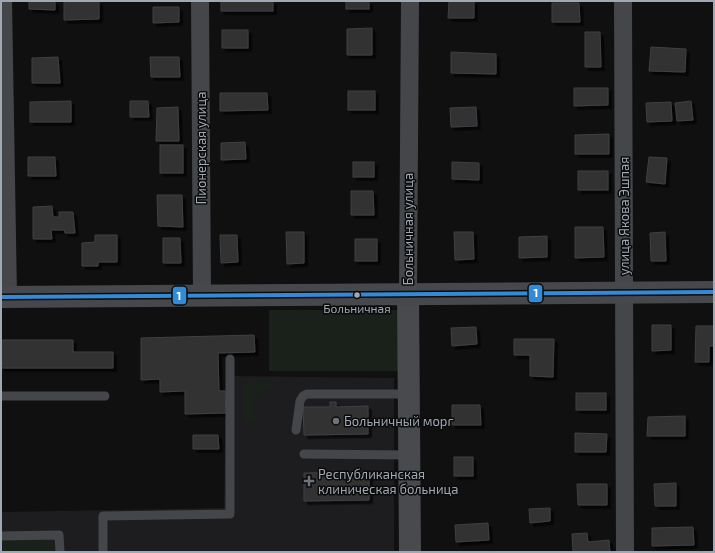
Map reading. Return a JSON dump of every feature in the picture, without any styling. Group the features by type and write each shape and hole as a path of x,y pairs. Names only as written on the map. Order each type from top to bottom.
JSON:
{"main road":[{"path":"5,297 714,292"}],"street":[{"path":"3,1 5,297"},
{"name":"Пионерская улица","path":"200,1 202,296"},
{"name":"Больничная улица","path":"410,1 408,294 410,552"},
{"name":"улица Якова Эшпая","path":"623,1 625,552"}],"lane":[{"path":"103,552 103,516 230,514 230,359"},
{"path":"296,430 300,401 303,396 307,394 408,394"},
{"path":"1,396 105,396"},
{"path":"304,454 409,455"},
{"path":"1,536 59,535 60,552"}],"shaded area":[{"path":"269,310 402,310 402,371 269,371"},
{"name":"Республиканская клиническая больница","path":"226,376 394,378 394,552 1,552 1,512 224,508"},
{"path":"273,380 272,389 264,390 261,396 254,396 253,406 257,420 251,424 243,421 244,383"},
{"path":"1,535 51,535 51,552 1,552"}],"building":[{"path":"29,1 55,1 55,10 29,9"},
{"path":"64,1 99,1 99,19 64,20"},
{"path":"221,1 273,1 273,11 221,11"},
{"path":"346,1 369,1 369,9 346,9"},
{"path":"449,1 474,1 474,18 448,18"},
{"path":"552,3 579,3 580,22 552,22"},
{"path":"153,7 179,7 179,22 153,23"},
{"path":"372,28 372,55 347,55 347,29"},
{"path":"222,30 248,30 248,48 222,48"},
{"path":"585,32 600,32 601,67 585,67"},
{"path":"651,47 686,49 685,72 649,71"},
{"path":"451,52 496,54 496,74 451,73"},
{"path":"58,57 60,83 32,83 32,58"},
{"path":"150,57 179,57 180,77 151,77"},
{"path":"574,88 608,88 608,105 574,106"},
{"path":"348,91 375,91 375,110 348,110"},
{"path":"220,93 267,93 268,110 220,111"},
{"path":"71,101 71,122 30,122 30,102"},
{"path":"130,101 148,101 149,117 130,117"},
{"path":"691,101 693,120 677,121 675,103"},
{"path":"671,102 672,121 647,122 646,103"},
{"path":"178,107 179,141 156,141 157,108"},
{"path":"476,107 477,126 451,127 450,108"},
{"path":"609,134 609,154 575,154 575,135"},
{"path":"245,142 246,159 221,160 221,143"},
{"path":"160,145 183,145 183,173 160,173"},
{"path":"28,157 55,157 56,176 28,176"},
{"path":"649,157 667,158 665,184 646,182"},
{"path":"353,162 374,162 374,177 353,177"},
{"path":"452,162 479,163 479,180 452,179"},
{"path":"578,171 608,171 608,190 578,190"},
{"path":"351,191 373,191 374,215 351,215"},
{"path":"157,195 182,195 183,227 158,226"},
{"path":"52,206 53,217 59,217 59,212 73,212 75,233 65,233 64,230 51,230 52,239 33,239 33,207"},
{"path":"575,227 603,227 604,257 575,258"},
{"path":"286,232 304,232 304,263 287,264"},
{"path":"454,232 473,232 474,259 455,260"},
{"path":"665,232 666,261 651,261 650,233"},
{"path":"95,235 117,235 117,262 98,262 98,266 82,266 82,243 95,242"},
{"path":"220,235 237,235 238,262 221,263"},
{"path":"547,236 547,257 519,258 519,237"},
{"path":"163,238 180,238 181,263 163,263"},
{"path":"355,239 377,239 377,261 355,261"},
{"path":"652,325 671,325 671,350 652,351"},
{"path":"696,326 714,326 714,346 709,346 709,362 695,362"},
{"path":"476,327 477,344 452,346 451,328"},
{"path":"254,335 255,352 218,353 219,391 225,391 226,413 185,414 185,391 160,392 160,379 141,380 141,338"},
{"path":"514,339 554,339 553,377 530,376 530,355 514,355"},
{"path":"1,340 73,340 73,352 113,352 113,368 1,368"},
{"path":"576,393 606,393 606,410 576,410"},
{"name":"Больничный морг","path":"330,402 336,402 336,407 368,406 368,434 304,435 303,407 330,407"},
{"path":"452,405 480,405 481,425 452,425"},
{"path":"685,416 685,436 647,436 648,417"},
{"path":"575,433 607,434 606,452 575,452"},
{"path":"193,435 218,435 219,449 193,449"},
{"path":"454,457 473,457 473,476 454,476"},
{"path":"369,472 369,500 304,501 304,473"},
{"path":"676,483 676,506 655,506 654,484"},
{"path":"577,484 607,484 607,505 578,505"},
{"path":"550,508 550,521 530,523 529,509"},
{"path":"488,523 489,540 456,542 455,525"},
{"path":"693,527 694,545 652,546 652,528"},
{"path":"587,533 588,542 609,540 610,552 573,552 572,534"}],"transit line":[{"name":"1","path":"1,297 714,292"}],"place":[{"name":"Больничная","path":"357,295"},
{"name":"Больничный морг","path":"336,421"},
{"name":"Республиканская клиническая больница","path":"309,481"}]}
